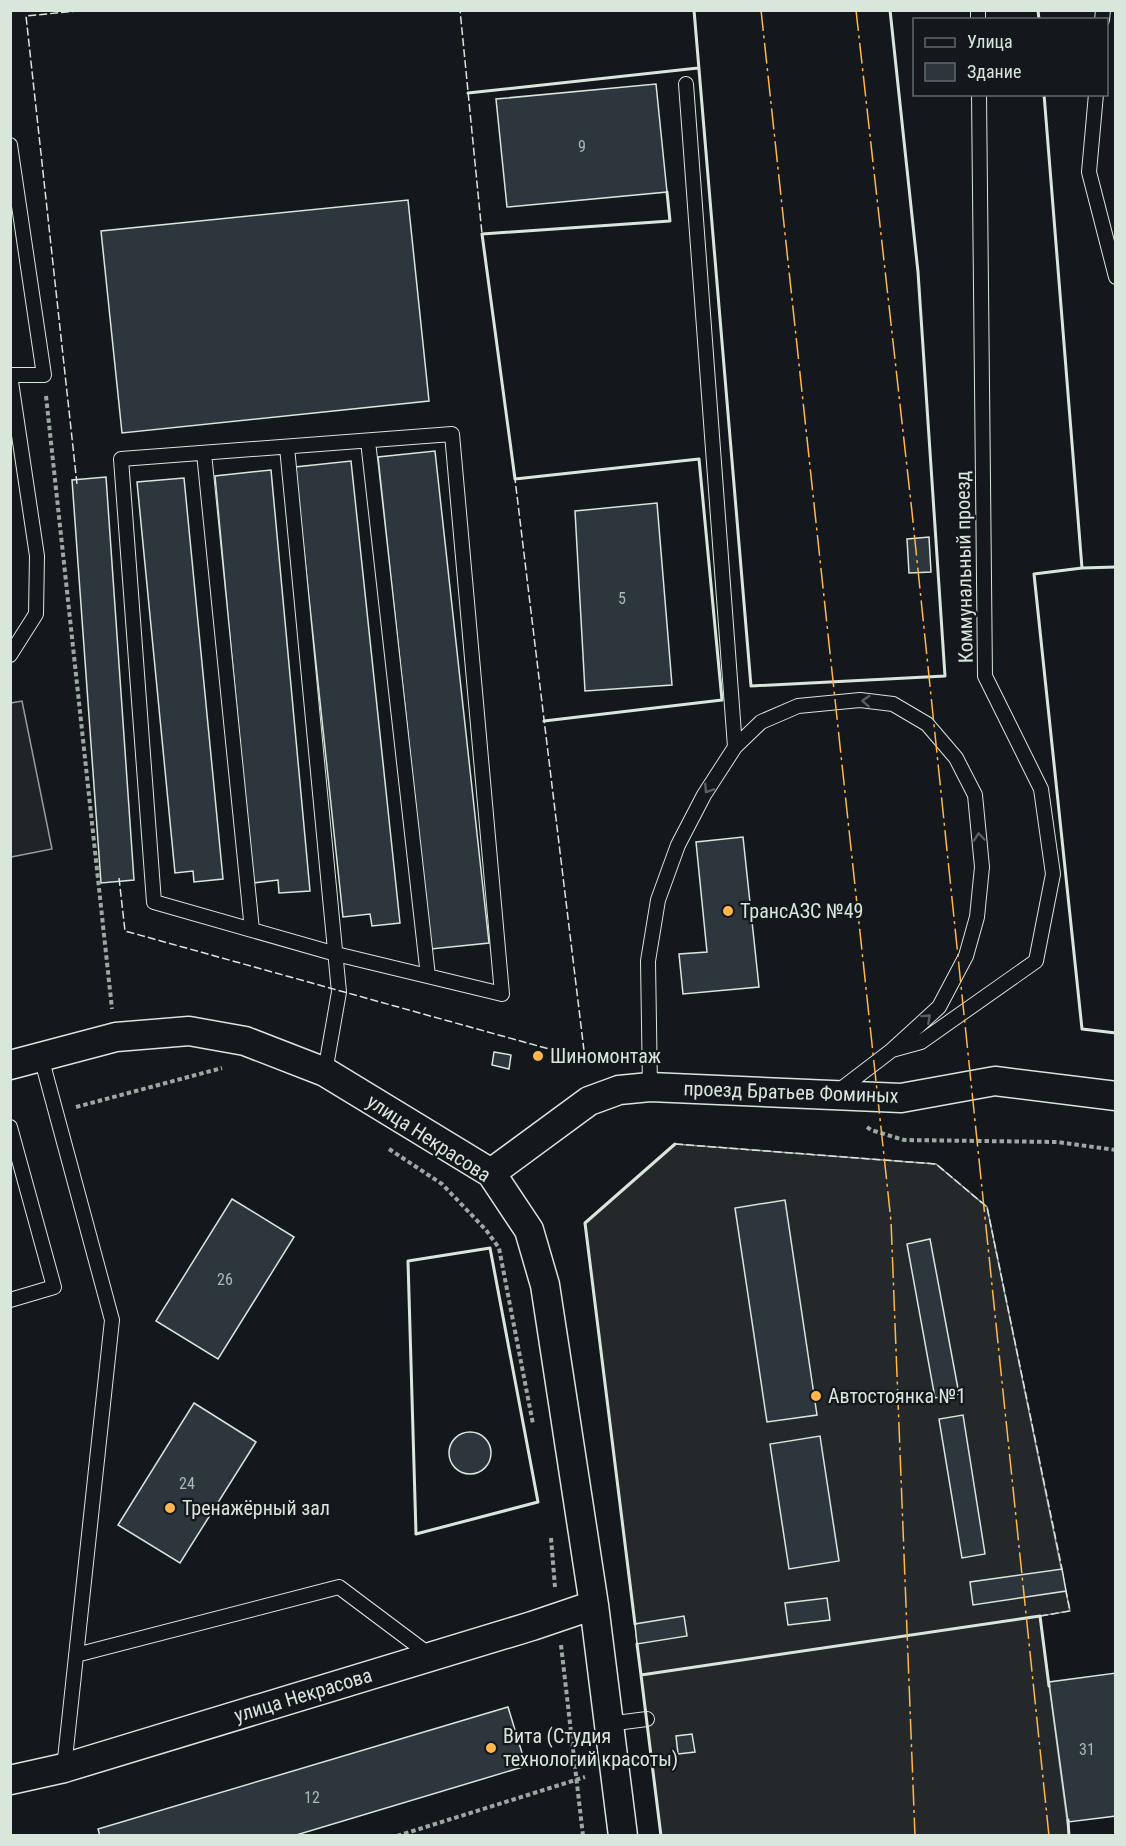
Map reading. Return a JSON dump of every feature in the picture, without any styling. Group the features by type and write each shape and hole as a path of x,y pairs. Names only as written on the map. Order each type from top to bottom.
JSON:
{"street":[{"name":"улица Некрасова","path":"10,1065 116,1036 189,1030 245,1041 325,1072 491,1173 529,1230 545,1285 594,1605 623,1836"},
{"name":"проезд Братьев Фоминых","path":"491,1173 590,1101 619,1090 650,1087 901,1098 995,1081 1116,1096"},
{"name":"улица Некрасова","path":"10,1780 64,1768 594,1605"}],"lane":[{"path":"686,84 735,747"},
{"name":"Коммунальный проезд","path":"892,1050 921,1042 1036,961 1053,874 1041,789 985,676 979,96"},
{"path":"1096,96 1089,172 1116,277"},
{"path":"10,145 44,375 10,375 37,556 36,614 10,654"},
{"path":"452,434 501,994 336,954 154,902 121,459 287,447 452,434"},
{"path":"368,441 428,976"},
{"path":"287,447 339,992 325,1072"},
{"path":"204,453 252,930"},
{"path":"650,1087 648,961 658,900 678,845 704,795 735,747 761,722 798,706 860,700 892,704 927,724 956,758 975,795 982,867 977,917 966,956 939,1007 892,1050 833,1095"},
{"path":"41,1057 112,1320 64,1768"},
{"path":"10,1127 54,1287 10,1300"},
{"path":"76,1655 339,1587 431,1656"},
{"path":"608,1724 647,1719"}],"path":[{"path":"44,375 112,1009"},
{"path":"56,1113 226,1067"},
{"path":"833,1095 871,1130 904,1140 1057,1142 1116,1150"},
{"path":"385,1147 442,1184 486,1230 499,1248 535,1433"},
{"path":"550,1537 583,1836"},
{"path":"397,1836 576,1781 614,1767"}],"shaded area":[{"path":"22,701 52,849 11,857 11,703"},
{"name":"Автостоянка №1","path":"675,1144 936,1164 987,1207 1070,1611 1040,1616 1069,1835 661,1835 585,1223"}],"building":[{"path":"656,84 667,192 507,207 496,99"},
{"path":"408,200 429,401 122,433 101,231"},
{"path":"435,451 489,943 431,949 378,457"},
{"path":"351,461 400,923 372,926 370,914 343,917 295,467"},
{"path":"271,470 310,891 279,893 278,880 253,883 215,476"},
{"path":"106,477 134,880 101,883 72,480"},
{"path":"184,478 223,879 194,882 193,871 175,873 137,482"},
{"path":"657,503 672,685 585,691 575,511"},
{"path":"929,537 931,572 909,573 907,539"},
{"path":"743,837 759,987 683,994 679,954 707,952 696,842"},
{"path":"494,1052 511,1055 509,1069 492,1065"},
{"path":"232,1199 294,1237 218,1359 156,1321"},
{"path":"785,1200 817,1415 767,1422 735,1208"},
{"path":"930,1239 959,1394 935,1398 907,1244"},
{"path":"194,1403 256,1442 180,1563 118,1525"},
{"path":"963,1415 985,1554 962,1558 939,1419"},
{"path":"470,1432 485,1438 491,1453 485,1468 470,1474 455,1468 449,1453 455,1438"},
{"path":"820,1436 839,1561 789,1569 770,1444"},
{"path":"1062,1569 1066,1591 973,1605 970,1582"},
{"path":"827,1598 830,1620 788,1625 785,1603"},
{"path":"684,1616 687,1636 637,1644 635,1624"},
{"path":"1116,1673 1116,1816 1068,1822 1049,1682"},
{"path":"508,1707 526,1766 293,1836 100,1836 98,1829"},
{"path":"692,1734 695,1752 678,1754 676,1736"}],"fence":[{"path":"77,484 26,16 87,10"},
{"path":"119,878 125,931 585,1059 515,479 482,234 460,10"},
{"path":"675,1144 936,1164 987,1207 1062,1569"},
{"path":"1040,1616 1070,1611 1066,1591"}],"wall":[{"path":"694,10 751,686 945,676 918,272 890,10"},
{"path":"1038,10 1039,18"},
{"path":"468,93 698,68"},
{"path":"1044,96 1082,568"},
{"path":"544,721 722,700 699,459 515,479 482,234 670,221 667,192"},
{"path":"1116,567 1082,568 1034,574 1082,1029 1116,1033"},
{"path":"635,1624 585,1223 675,1144"},
{"path":"490,1248 538,1502 416,1534 408,1261 490,1248"},
{"path":"661,1836 641,1675 1040,1616 1049,1686"},
{"path":"637,1644 641,1675"},
{"path":"1068,1820 1069,1836"}],"power":[{"path":"761,10 891,1221 915,1836"},
{"path":"856,10 912,512 1049,1836"}],"place":[{"name":"ТрансАЗС №49","path":"728,911"},
{"name":"Шиномонтаж","path":"538,1056"},
{"name":"Автостоянка №1","path":"816,1396"},
{"name":"Тренажёрный зал","path":"170,1508"},
{"name":"Вита (Студия технологий красоты)","path":"491,1748"}]}
